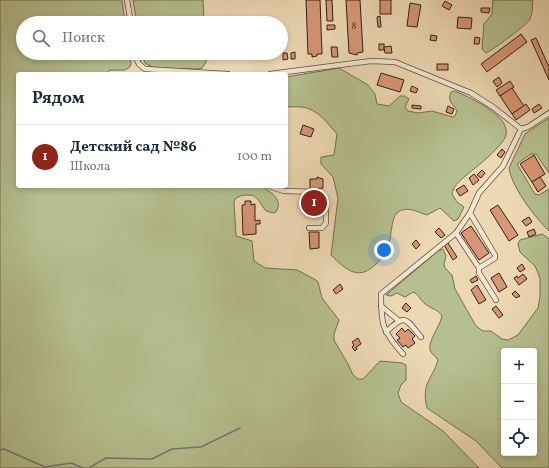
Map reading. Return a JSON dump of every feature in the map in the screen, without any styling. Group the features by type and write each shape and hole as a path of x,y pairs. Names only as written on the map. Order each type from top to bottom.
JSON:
{"street":[{"path":"127,0 130,16"},
{"path":"137,60 139,64 145,69 195,72"},
{"path":"286,72 371,61 395,62 471,93 493,107 521,129"},
{"path":"403,354 386,332 382,320 381,294 456,233 470,213 479,193 504,166 521,129 528,127 549,113"},
{"path":"275,188 284,191 318,192 324,198 326,223 322,228 309,228"},
{"path":"470,213 495,255 494,258 479,268"},
{"path":"456,233 479,268 479,273 496,300"},
{"path":"381,306 398,320"},
{"path":"386,332 398,320 404,319 407,320 421,337"}],"green space":[{"path":"0,0 122,0 124,16 16,16 16,60 130,60 131,63 130,67 125,70 110,70 108,72 16,72 16,188 264,188 272,193 277,200 278,207 276,212 273,213 266,211 257,198 252,195 239,196 234,202 236,236 252,241 254,261 265,268 297,270 316,280 318,282 322,298 339,320 334,334 334,340 353,375 358,379 363,379 380,361 402,363 406,365 406,380 401,385 398,393 401,402 443,431 479,468 0,468"},
{"path":"133,0 203,0 204,16 136,16"},
{"path":"493,0 533,0 532,12 528,22 503,42 486,53 482,49 484,24 492,14"},
{"path":"144,60 206,60 202,68 198,69 154,68 145,63"},
{"path":"339,68 368,85 375,94 377,104 389,106 400,96 405,96 409,99 405,107 408,111 418,113 432,111 453,117 457,111 451,102 450,95 451,92 455,91 488,108 496,114 506,128 506,135 496,150 456,185 452,194 457,202 464,207 458,219 454,221 440,208 427,215 408,209 400,211 393,219 389,244 385,255 370,269 364,272 353,272 347,269 331,255 338,198 333,177 321,164 321,157 334,155 337,134 322,117 308,108 288,106 288,77"},
{"path":"549,118 549,173 536,154 531,154 517,164 535,194 539,195 549,189 549,231 537,218 519,193 509,168 525,134"},
{"path":"542,234 549,239 549,468 502,468 476,441 427,408 425,393 426,387 438,360 430,350 430,346 442,316 424,303 417,294 413,292 405,297 397,293 391,296 386,295 438,251 443,249 446,256 444,264 445,268 452,275 455,289 476,326 483,331 491,331 502,339 508,340 518,335 538,308 540,297 540,278 535,266 520,252 518,244 520,240"}],"building":[{"path":"306,0 320,0 322,54 317,54 317,56 312,57 312,54 308,54"},
{"path":"326,0 332,0 333,21 327,21"},
{"path":"346,0 360,0 363,52 357,53 357,55 349,53"},
{"path":"380,0 391,0 391,14 380,14"},
{"path":"445,1 452,5 449,10 442,6"},
{"path":"410,3 421,5 417,27 407,26"},
{"path":"481,8 490,8 489,13 481,12"},
{"path":"380,16 381,27 378,27 377,17"},
{"path":"458,17 472,18 471,29 457,28"},
{"path":"327,25 335,25 335,29 327,30"},
{"path":"521,34 527,42 487,72 481,64"},
{"path":"431,35 437,36 436,41 430,40"},
{"path":"475,37 480,38 479,44 474,44"},
{"path":"536,38 549,67 549,80 531,40"},
{"path":"379,44 384,44 384,50 379,50"},
{"path":"391,46 392,53 385,53 384,47"},
{"path":"331,47 337,47 338,57 332,57"},
{"path":"295,52 295,59 291,59 291,53"},
{"path":"437,64 448,64 448,70 437,70"},
{"path":"381,73 404,80 400,92 377,85"},
{"path":"499,77 502,83 497,87 493,81"},
{"path":"510,81 514,87 500,96 496,90"},
{"path":"412,86 418,89 416,93 410,91"},
{"path":"512,88 524,106 512,114 500,96"},
{"path":"526,104 530,110 516,120 512,114"},
{"path":"539,104 542,108 534,113 532,109"},
{"path":"412,105 421,106 421,109 412,108"},
{"path":"448,106 454,109 452,114 446,112"},
{"path":"303,125 314,129 311,137 300,134"},
{"path":"502,149 505,152 501,158 497,155"},
{"path":"534,155 545,174 532,182 520,164"},
{"path":"482,170 485,173 481,178 477,175"},
{"path":"474,174 479,180 473,185 469,178"},
{"path":"317,177 323,179 323,188 310,190 310,179 317,179"},
{"path":"540,177 546,186 538,192 532,182"},
{"path":"464,185 468,191 460,196 456,190"},
{"path":"245,201 251,201 251,205 255,204 255,221 260,220 260,224 256,224 256,234 243,235 242,205 245,205"},
{"path":"498,205 518,235 509,241 490,210"},
{"path":"529,217 532,222 526,226 522,221"},
{"path":"471,226 489,253 479,260 461,233"},
{"path":"439,228 445,235 441,238 435,232"},
{"path":"534,229 536,234 529,237 527,232"},
{"path":"309,232 319,232 319,248 310,249"},
{"path":"416,240 420,245 416,249 412,244"},
{"path":"448,243 457,257 453,260 444,245"},
{"path":"522,264 525,269 520,272 517,268"},
{"path":"499,273 507,287 499,292 491,278"},
{"path":"523,274 527,279 519,285 514,278 517,276 518,278"},
{"path":"476,276 478,280 472,283 470,280"},
{"path":"340,284 343,289 336,294 333,290"},
{"path":"477,285 486,300 479,304 471,290"},
{"path":"515,291 520,296 516,298 512,294"},
{"path":"406,303 411,308 407,312 402,308"},
{"path":"496,306 503,315 499,318 492,309"},
{"path":"402,328 405,332 408,329 415,336 412,339 415,343 408,348 406,345 403,347 397,340 400,338 396,334"},
{"path":"358,338 361,344 356,347 357,349 355,351 352,347 354,345 352,342"}],"waterway":[{"path":"89,468 106,458 152,459 172,449 201,447 240,428"},
{"path":"0,450 4,449 45,467 71,463 83,468"}],"place":[{"name":"Детский сад №86","path":"314,203"}]}
